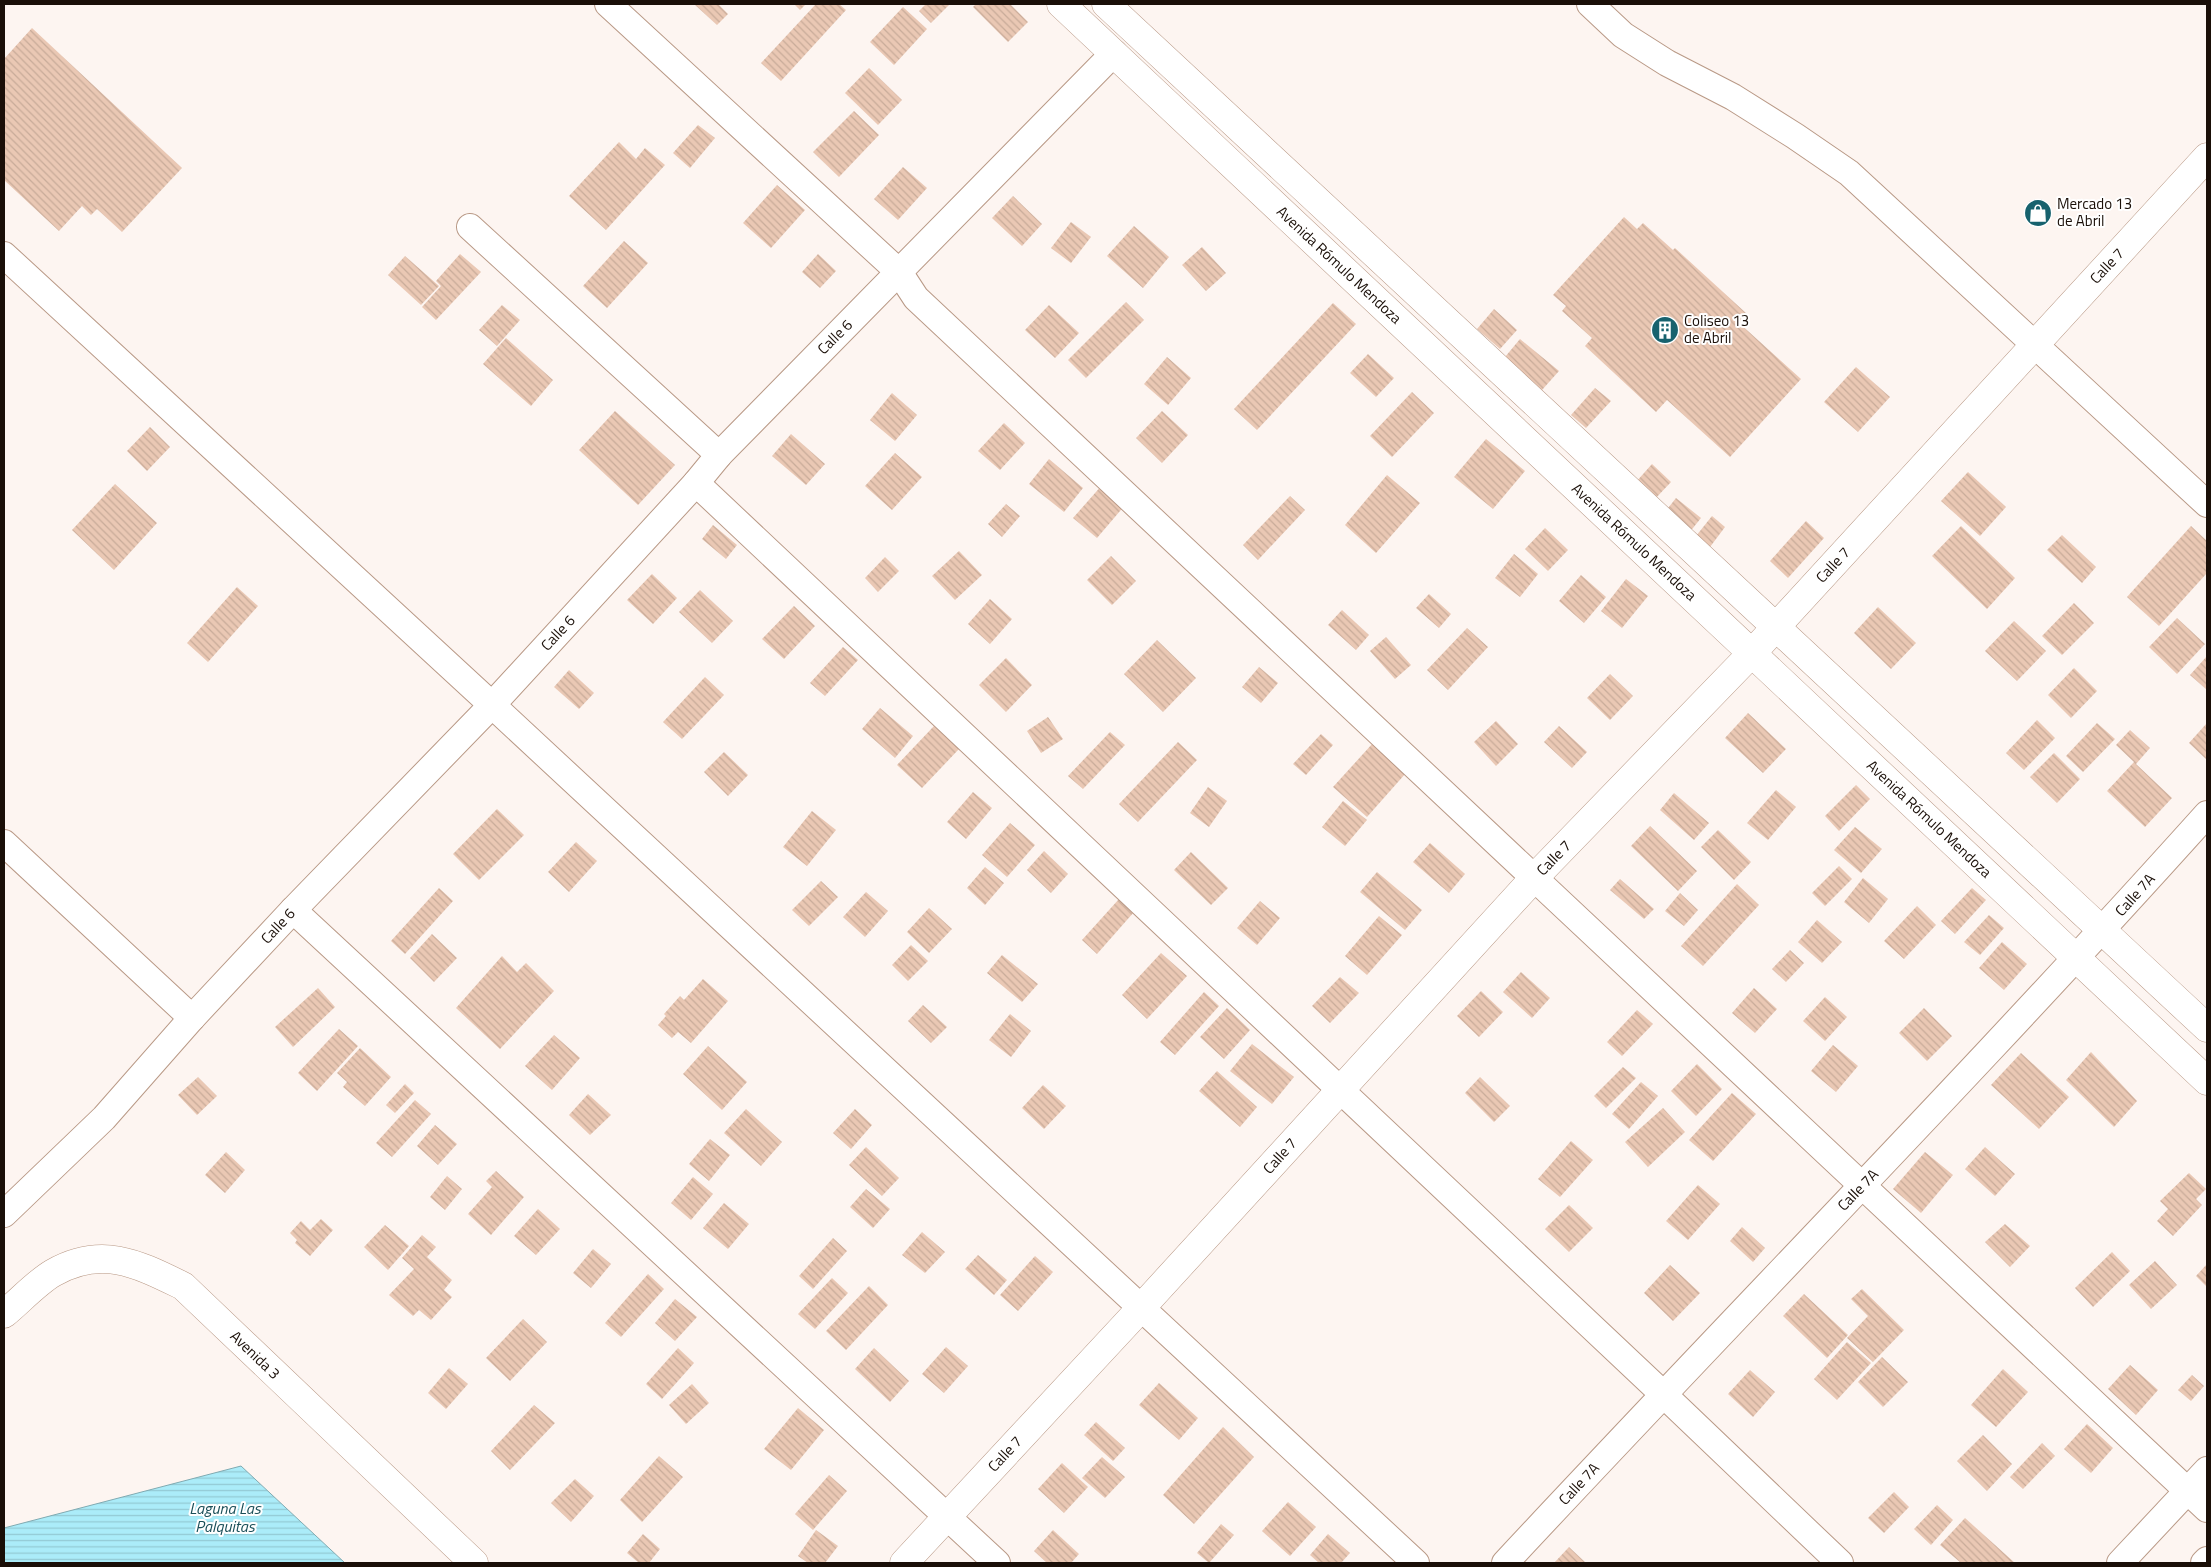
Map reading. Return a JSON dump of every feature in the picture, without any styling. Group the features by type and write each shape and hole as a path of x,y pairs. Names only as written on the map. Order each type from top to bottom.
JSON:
{"street":[{"path":"608,4 899,272 916,298 2207,1509"},
{"name":"Avenida Rómulo Mendoza","path":"1061,4 2207,1080"},
{"path":"1106,4 2207,1028"},
{"path":"1590,4 1623,35 1652,54 1733,97 1849,173 2207,504"},
{"name":"Calle 6","path":"4,1214 104,1118 192,1018 293,910 492,705 696,483 719,454 1114,53"},
{"name":"Calle 7","path":"904,1563 1141,1308 1535,878 1752,653 2207,156"},
{"path":"470,227 719,454"},
{"path":"4,255 492,705 1416,1563"},
{"path":"696,483 1840,1563"},
{"name":"Calle 7A","path":"1505,1563 1663,1394 2078,959 2207,814"},
{"path":"4,843 192,1018"},
{"path":"293,910 997,1563"},
{"name":"Avenida 3","path":"4,1314 53,1273 82,1261 111,1257 144,1267 183,1286 474,1563"},
{"path":"2120,1563 2207,1470"},
{"path":"2204,1563 2207,1560"}],"water":[{"name":"Laguna Las Palquitas","path":"241,1466 345,1563 4,1563 4,1528"}],"building":[{"path":"694,4 718,4 728,14 717,25"},
{"path":"794,4 806,4 800,10"},
{"path":"816,4 839,4 846,10 781,81 761,63"},
{"path":"926,4 950,4 931,23 919,11"},
{"path":"976,4 1010,4 1028,22 1008,42 973,7"},
{"path":"903,7 927,29 894,65 870,42"},
{"path":"32,28 182,168 122,232 97,209 91,215 82,206 59,231 4,180 4,59"},
{"path":"869,68 902,100 878,125 845,93"},
{"path":"854,111 879,135 839,177 813,152"},
{"path":"698,125 715,138 690,168 673,153"},
{"path":"619,142 636,159 645,148 665,165 606,230 569,196"},
{"path":"903,167 927,188 898,220 874,199"},
{"path":"777,185 805,210 771,248 743,223"},
{"path":"1013,196 1042,224 1022,246 992,218"},
{"name":"Coliseo 13 de Abril","path":"1624,217 1637,229 1643,223 1673,250 1675,248 1747,314 1738,322 1801,379 1730,457 1667,400 1656,412 1585,346 1592,338 1562,311 1566,306 1553,295"},
{"path":"1071,222 1091,237 1071,263 1051,248"},
{"path":"1134,226 1169,257 1143,288 1107,256"},
{"path":"624,241 648,263 607,308 583,286"},
{"path":"1202,247 1226,273 1206,291 1182,265"},
{"path":"460,254 481,272 436,320 422,307 441,286 436,281"},
{"path":"818,254 836,271 820,288 802,272"},
{"path":"405,256 439,286 421,305 388,275"},
{"path":"1126,302 1144,320 1086,378 1068,360"},
{"path":"1333,303 1356,324 1257,430 1234,409"},
{"path":"502,305 520,320 497,346 479,330"},
{"path":"1049,305 1079,333 1055,358 1025,330"},
{"path":"1494,309 1517,330 1500,349 1477,329"},
{"path":"506,338 553,380 531,406 483,364"},
{"path":"1520,339 1559,371 1542,390 1505,357"},
{"path":"1368,354 1394,378 1376,397 1350,373"},
{"path":"1167,357 1191,378 1168,405 1144,384"},
{"path":"1856,367 1890,397 1858,432 1824,402"},
{"path":"1595,388 1611,401 1586,428 1571,415"},
{"path":"1412,392 1434,413 1392,457 1370,436"},
{"path":"892,393 917,415 895,441 870,420"},
{"path":"615,411 675,465 638,505 579,450"},
{"path":"1162,411 1188,435 1162,463 1136,438"},
{"path":"1004,423 1025,443 1000,470 978,451"},
{"path":"150,427 170,447 147,471 127,451"},
{"path":"791,434 825,464 806,485 772,456"},
{"path":"1486,439 1525,471 1493,509 1454,477"},
{"path":"895,453 922,477 892,510 865,486"},
{"path":"1049,459 1083,488 1064,512 1029,484"},
{"path":"1652,464 1671,482 1654,500 1636,482"},
{"path":"1968,472 2006,507 1980,536 1941,501"},
{"path":"1387,475 1420,503 1376,553 1345,525"},
{"path":"115,484 157,523 114,570 72,530"},
{"path":"1103,484 1126,504 1097,538 1073,518"},
{"path":"1290,496 1305,510 1258,560 1243,545"},
{"path":"1676,498 1701,518 1689,533 1665,512"},
{"path":"1006,504 1020,516 1002,537 988,524"},
{"path":"1712,516 1725,527 1710,547 1696,536"},
{"path":"1806,521 1824,538 1788,578 1770,561"},
{"path":"713,525 737,545 726,559 702,539"},
{"path":"1961,526 2015,578 1987,609 1932,556"},
{"path":"2191,526 2207,541 2207,573 2159,626 2127,597"},
{"path":"1545,528 1568,550 1548,571 1525,549"},
{"path":"2062,535 2096,567 2082,583 2047,550"},
{"path":"959,551 982,575 955,600 932,576"},
{"path":"1514,554 1538,574 1520,597 1495,578"},
{"path":"1111,556 1136,581 1112,605 1087,580"},
{"path":"885,557 899,571 878,592 865,578"},
{"path":"652,574 677,598 653,624 627,600"},
{"path":"1581,575 1606,597 1584,623 1559,601"},
{"path":"1626,579 1648,596 1622,628 1601,611"},
{"path":"237,587 258,606 208,662 187,643"},
{"path":"700,590 733,621 712,643 679,612"},
{"path":"1429,594 1451,614 1439,628 1416,608"},
{"path":"990,599 1012,619 990,644 968,624"},
{"path":"2074,603 2094,623 2062,655 2042,636"},
{"path":"794,606 815,626 784,659 762,639"},
{"path":"1878,607 1916,643 1891,669 1854,633"},
{"path":"1342,610 1369,635 1356,650 1328,625"},
{"path":"2177,618 2205,644 2177,674 2149,647"},
{"path":"2014,621 2046,651 2017,681 1985,651"},
{"path":"1467,628 1488,647 1448,690 1427,670"},
{"path":"1386,637 1411,665 1395,679 1370,651"},
{"path":"1157,640 1196,678 1163,712 1124,674"},
{"path":"843,647 858,660 825,696 810,683"},
{"path":"2207,656 2207,690 2190,675"},
{"path":"1006,658 1032,685 1006,712 979,685"},
{"path":"1259,667 1278,683 1261,703 1242,687"},
{"path":"2074,668 2097,691 2071,718 2048,695"},
{"path":"569,670 594,693 579,709 554,687"},
{"path":"1610,674 1633,696 1610,720 1587,698"},
{"path":"705,677 724,695 682,739 663,722"},
{"path":"880,708 913,736 895,758 862,729"},
{"path":"1748,713 1786,749 1763,773 1725,738"},
{"path":"1048,717 1063,739 1041,753 1027,731"},
{"path":"2037,720 2055,738 2024,770 2006,753"},
{"path":"1496,721 1518,744 1496,766 1474,742"},
{"path":"2097,723 2115,739 2083,772 2066,756"},
{"path":"2207,723 2207,760 2189,743"},
{"path":"934,726 959,749 922,788 897,765"},
{"path":"1559,726 1587,752 1572,768 1544,742"},
{"path":"2130,730 2150,748 2136,764 2172,798 2145,827 2107,791 2134,762 2116,745"},
{"path":"1110,732 1125,745 1083,789 1068,776"},
{"path":"1321,734 1333,745 1306,775 1293,764"},
{"path":"1178,742 1197,760 1138,822 1119,804"},
{"path":"1373,743 1406,773 1367,817 1333,787"},
{"path":"724,752 748,775 728,796 704,772"},
{"path":"2054,753 2080,779 2057,803 2030,777"},
{"path":"1856,785 1870,799 1839,831 1825,816"},
{"path":"1208,787 1227,801 1209,827 1190,813"},
{"path":"1776,790 1796,807 1768,840 1747,823"},
{"path":"973,792 992,808 966,839 947,822"},
{"path":"1674,793 1709,823 1694,840 1660,810"},
{"path":"1343,801 1367,820 1345,846 1322,827"},
{"path":"497,809 524,835 479,880 453,854"},
{"path":"812,811 836,830 807,866 783,847"},
{"path":"1010,823 1035,845 1007,877 982,855"},
{"path":"1650,826 1697,871 1678,891 1631,846"},
{"path":"1855,827 1882,849 1861,873 1834,850"},
{"path":"1718,830 1751,862 1734,880 1701,847"},
{"path":"576,842 597,861 569,892 548,872"},
{"path":"1430,843 1465,874 1449,893 1413,862"},
{"path":"1044,851 1068,874 1051,893 1027,870"},
{"path":"1191,852 1228,888 1211,905 1174,870"},
{"path":"1839,866 1852,879 1825,906 1812,893"},
{"path":"985,867 1004,883 985,905 967,888"},
{"path":"1377,872 1422,910 1405,930 1360,892"},
{"path":"1863,878 1888,899 1869,923 1844,902"},
{"path":"1620,879 1654,909 1644,919 1610,890"},
{"path":"821,881 838,897 809,926 792,910"},
{"path":"1737,884 1759,905 1703,966 1681,946"},
{"path":"439,888 453,901 405,954 391,941"},
{"path":"1972,888 1986,900 1955,934 1941,921"},
{"path":"866,892 888,911 865,937 843,917"},
{"path":"1680,893 1698,910 1684,926 1665,911"},
{"path":"1119,899 1134,912 1097,954 1082,940"},
{"path":"1260,901 1280,918 1257,945 1237,928"},
{"path":"1917,906 1936,925 1904,959 1884,941"},
{"path":"929,908 952,929 929,953 907,932"},
{"path":"1989,915 2004,928 1980,955 1964,942"},
{"path":"1379,916 1402,935 1367,975 1345,956"},
{"path":"1817,920 1842,942 1822,963 1798,942"},
{"path":"432,934 457,958 434,982 410,958"},
{"path":"2002,942 2027,964 2004,990 1979,968"},
{"path":"911,945 928,961 908,981 892,965"},
{"path":"1790,950 1804,963 1786,982 1772,969"},
{"path":"1161,953 1187,976 1147,1019 1122,995"},
{"path":"1002,955 1038,984 1022,1002 987,973"},
{"path":"502,956 517,972 526,963 554,991 500,1049 456,1008"},
{"path":"1521,972 1550,998 1532,1018 1503,992"},
{"path":"1340,977 1359,993 1330,1023 1312,1006"},
{"path":"703,979 728,1001 691,1043 678,1032 672,1038 658,1025 666,1016 664,1014 680,996 684,1000"},
{"path":"318,988 335,1007 293,1047 275,1027"},
{"path":"1754,988 1777,1009 1755,1033 1732,1013"},
{"path":"1481,991 1503,1012 1479,1037 1457,1016"},
{"path":"1204,992 1219,1006 1175,1055 1160,1042"},
{"path":"1825,997 1847,1017 1825,1041 1803,1021"},
{"path":"923,1005 947,1027 931,1043 908,1021"},
{"path":"1227,1008 1250,1030 1224,1059 1200,1037"},
{"path":"1924,1008 1952,1036 1927,1061 1899,1033"},
{"path":"1637,1010 1653,1024 1622,1056 1607,1042"},
{"path":"1010,1014 1031,1031 1011,1057 989,1040"},
{"path":"339,1029 358,1046 317,1091 298,1073"},
{"path":"554,1035 580,1058 552,1090 525,1066"},
{"path":"1252,1044 1294,1077 1272,1104 1230,1071"},
{"path":"1833,1045 1858,1066 1836,1092 1811,1071"},
{"path":"708,1046 747,1082 722,1110 683,1074"},
{"path":"360,1048 391,1077 365,1106 343,1087 347,1082 337,1073"},
{"path":"2091,1052 2137,1101 2114,1127 2066,1080"},
{"path":"2021,1053 2069,1097 2039,1129 1991,1085"},
{"path":"1697,1064 1722,1089 1696,1116 1671,1091"},
{"path":"1623,1067 1636,1078 1606,1108 1594,1096"},
{"path":"1217,1071 1257,1107 1240,1127 1199,1091"},
{"path":"198,1077 217,1096 197,1115 178,1095"},
{"path":"1480,1077 1510,1106 1494,1122 1465,1093"},
{"path":"1641,1082 1658,1096 1629,1129 1612,1114"},
{"path":"405,1084 414,1093 395,1113 386,1105"},
{"path":"1043,1085 1066,1106 1044,1129 1022,1108"},
{"path":"1732,1093 1756,1114 1713,1161 1689,1140"},
{"path":"588,1094 611,1115 590,1135 569,1115"},
{"path":"415,1100 431,1114 392,1157 376,1143"},
{"path":"1663,1108 1685,1132 1648,1167 1625,1142"},
{"path":"746,1109 782,1142 761,1166 724,1133"},
{"path":"855,1109 872,1125 851,1149 833,1133"},
{"path":"435,1125 457,1144 438,1165 417,1146"},
{"path":"710,1139 730,1155 709,1181 689,1164"},
{"path":"1571,1141 1593,1160 1560,1197 1538,1179"},
{"path":"866,1147 899,1178 882,1196 849,1165"},
{"path":"1985,1147 2015,1174 1995,1196 1965,1169"},
{"path":"226,1152 245,1170 225,1193 205,1175"},
{"path":"1925,1152 1953,1175 1921,1213 1893,1189"},
{"path":"496,1171 524,1197 491,1235 468,1214 492,1187 486,1181"},
{"path":"2189,1173 2206,1189 2196,1199 2202,1205 2173,1236 2157,1221 2168,1209 2160,1201"},
{"path":"447,1176 462,1189 445,1210 430,1197"},
{"path":"693,1177 713,1194 691,1220 671,1203"},
{"path":"1698,1185 1720,1204 1688,1240 1666,1221"},
{"path":"866,1189 890,1209 873,1228 850,1207"},
{"path":"724,1203 749,1224 728,1249 703,1228"},
{"path":"1569,1205 1593,1228 1569,1252 1545,1229"},
{"path":"538,1209 560,1229 536,1255 514,1236"},
{"path":"321,1219 333,1230 310,1256 295,1243 297,1240 290,1233 301,1221 310,1230"},
{"path":"2005,1224 2030,1246 2010,1267 1985,1242"},
{"path":"385,1225 409,1246 388,1270 364,1247"},
{"path":"1742,1227 1765,1248 1753,1262 1730,1241"},
{"path":"922,1232 945,1252 925,1273 902,1255"},
{"path":"422,1235 436,1247 427,1257 452,1280 444,1290 452,1297 431,1320 419,1310 413,1316 389,1295 414,1269 402,1258"},
{"path":"833,1238 847,1251 813,1289 799,1276"},
{"path":"593,1249 611,1264 591,1288 573,1273"},
{"path":"2112,1252 2130,1271 2093,1307 2075,1288"},
{"path":"978,1255 1007,1280 994,1295 965,1269"},
{"path":"1035,1256 1053,1272 1018,1311 1000,1295"},
{"path":"2155,1261 2177,1285 2151,1309 2129,1285"},
{"path":"2207,1264 2207,1287 2196,1276"},
{"path":"1670,1265 1700,1293 1673,1321 1644,1293"},
{"path":"648,1274 664,1289 621,1337 605,1323"},
{"path":"832,1278 848,1293 815,1329 798,1314"},
{"path":"869,1286 888,1305 846,1350 826,1331"},
{"path":"1862,1289 1904,1330 1873,1362 1847,1338 1868,1316 1851,1299"},
{"path":"1804,1294 1848,1335 1827,1358 1783,1316"},
{"path":"675,1299 697,1317 675,1341 655,1323"},
{"path":"523,1319 547,1342 510,1381 486,1358"},
{"path":"1847,1342 1871,1363 1837,1400 1814,1379"},
{"path":"946,1347 968,1366 944,1393 922,1374"},
{"path":"678,1348 694,1363 662,1399 646,1384"},
{"path":"874,1348 909,1381 890,1402 855,1369"},
{"path":"1882,1357 1908,1382 1883,1407 1858,1382"},
{"path":"2130,1365 2158,1390 2136,1415 2108,1389"},
{"path":"449,1368 468,1384 446,1409 428,1393"},
{"path":"2003,1369 2028,1392 1996,1427 1971,1405"},
{"path":"1750,1370 1775,1392 1753,1417 1728,1394"},
{"path":"2192,1375 2204,1386 2191,1401 2178,1390"},
{"path":"1159,1383 1198,1418 1179,1440 1139,1405"},
{"path":"692,1384 709,1403 686,1424 669,1405"},
{"path":"534,1405 555,1423 510,1470 491,1451"},
{"path":"798,1408 824,1430 791,1470 764,1449"},
{"path":"1096,1422 1125,1448 1113,1461 1084,1435"},
{"path":"2087,1424 2113,1448 2091,1473 2064,1449"},
{"path":"1223,1427 1254,1457 1194,1524 1163,1495"},
{"path":"1983,1435 2012,1464 1987,1491 1957,1461"},
{"path":"2042,1443 2055,1456 2023,1489 2010,1477"},
{"path":"659,1456 683,1477 642,1522 620,1500"},
{"path":"1102,1457 1125,1477 1105,1498 1082,1478"},
{"path":"1062,1463 1088,1487 1064,1513 1038,1489"},
{"path":"829,1475 847,1491 813,1530 795,1514"},
{"path":"575,1479 594,1496 571,1522 551,1503"},
{"path":"1894,1492 1909,1507 1884,1533 1868,1518"},
{"path":"1288,1502 1316,1527 1290,1556 1262,1531"},
{"path":"1937,1505 1953,1520 1931,1545 1914,1529"},
{"path":"1965,1518 2015,1563 1961,1563 1940,1545"},
{"path":"1221,1524 1234,1535 1209,1563 1197,1553"},
{"path":"816,1530 838,1546 825,1563 808,1563 798,1556"},
{"path":"1053,1530 1079,1554 1071,1563 1047,1563 1034,1551"},
{"path":"643,1534 660,1549 649,1563 639,1563 627,1553"},
{"path":"1328,1534 1350,1553 1341,1563 1319,1563 1310,1555"},
{"path":"1569,1547 1586,1563 1554,1563"}],"place":[{"name":"Mercado 13 de Abril","path":"2038,213"},
{"name":"Coliseo 13 de Abril","path":"1665,330"}]}
